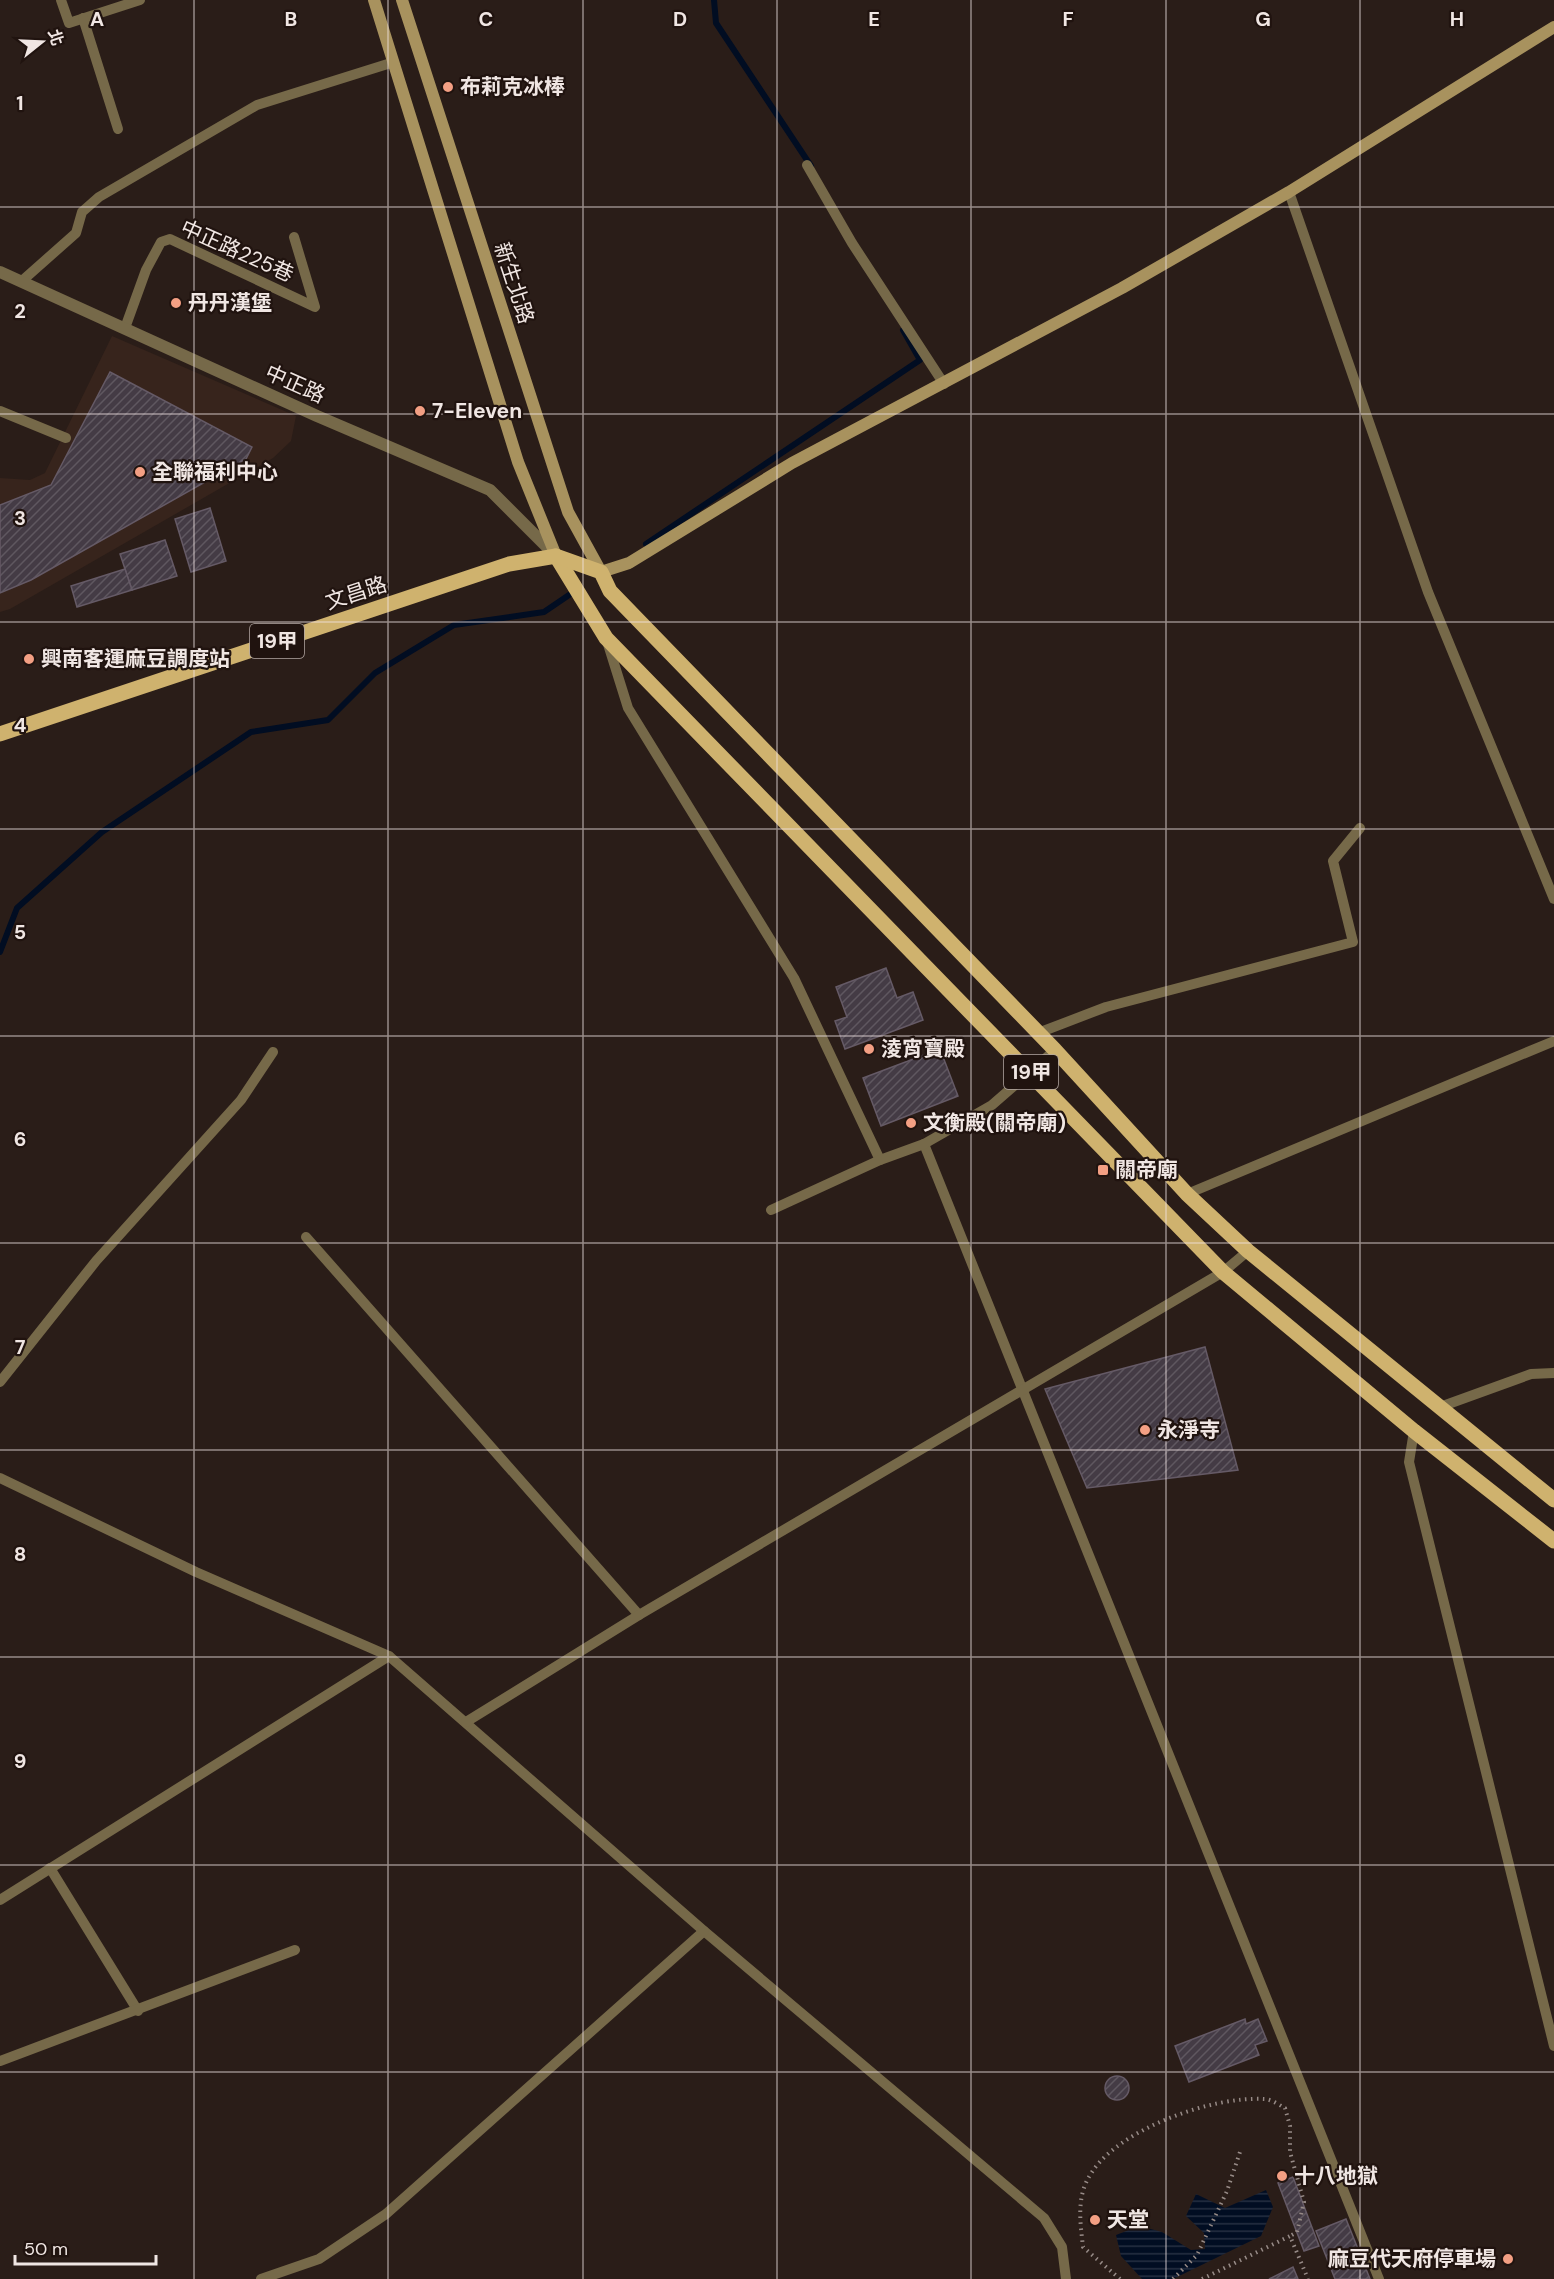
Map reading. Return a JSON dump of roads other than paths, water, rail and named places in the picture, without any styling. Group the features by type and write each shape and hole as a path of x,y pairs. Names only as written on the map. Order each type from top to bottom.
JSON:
{"main road":[{"path":"374,0 518,462 556,556"},
{"name":"新生北路","path":"402,0 568,512 601,572"},
{"path":"601,572 629,563 792,463 1122,288 1289,192 1554,27"},
{"name":"19甲","path":"556,556 601,572 610,591 1055,1050 1188,1194 1248,1251 1554,1500"},
{"name":"19甲","path":"556,556 606,638 1031,1072 1223,1272 1414,1431 1554,1541"},
{"name":"文昌路","path":"0,734 509,564 556,556"}],"street":[{"name":"中正路","path":"0,273 23,280 125,328 490,490 556,556"}],"lane":[{"path":"62,0 69,23 140,0"},
{"path":"83,18 118,129"},
{"path":"23,280 76,233 82,212 109,192 257,105 394,62"},
{"path":"807,165 852,243 944,384"},
{"path":"1289,192 1428,592 1554,899"},
{"name":"中正路225巷","path":"125,328 146,270 161,242 170,240 315,307 294,237"},
{"path":"0,411 66,438"},
{"path":"606,638 628,708 794,978 880,1160"},
{"path":"1038,1033 1106,1007 1353,942 1333,861 1360,828"},
{"path":"1188,1194 1554,1041"},
{"path":"771,1210 880,1160 924,1144 992,1106 1055,1050"},
{"path":"0,1382 96,1261 241,1100 273,1052"},
{"path":"924,1144 1379,2279"},
{"path":"306,1237 639,1615"},
{"path":"466,1722 639,1615 1223,1272 1248,1251"},
{"path":"1440,1407 1531,1374 1554,1372"},
{"path":"1414,1431 1409,1462 1554,2046"},
{"path":"0,1478 196,1572 388,1656 704,1930 1044,2218 1062,2247 1066,2279"},
{"path":"0,1900 388,1656"},
{"path":"50,1868 138,2011"},
{"path":"261,2279 319,2259 386,2214 704,1930"},
{"path":"0,2061 138,2011 295,1950"}],"water":[{"path":"1266,2190 1273,2207 1261,2236 1173,2279 1142,2279 1121,2256 1116,2235 1139,2226 1162,2232 1191,2250 1205,2249 1204,2233 1186,2216 1196,2194 1225,2208"}],"waterway":[{"path":"714,0 716,23 811,166"},
{"path":"646,544 920,360 903,330"},
{"path":"0,952 17,908 102,832 251,732 328,720 375,673 454,625 544,612 569,595"}],"place":[{"name":"布莉克冰棒","path":"448,87"},
{"name":"丹丹漢堡","path":"176,303"},
{"name":"7-Eleven","path":"420,411"},
{"name":"全聯福利中心","path":"140,472"},
{"name":"興南客運麻豆調度站","path":"29,659"},
{"name":"淩宵寶殿","path":"869,1049"},
{"name":"文衡殿(關帝廟)","path":"911,1123"},
{"name":"關帝廟","path":"1103,1170"},
{"name":"永淨寺","path":"1145,1430"},
{"name":"十八地獄","path":"1282,2176"},
{"name":"天堂","path":"1095,2220"},
{"name":"麻豆代天府停車場","path":"1508,2259"}]}
